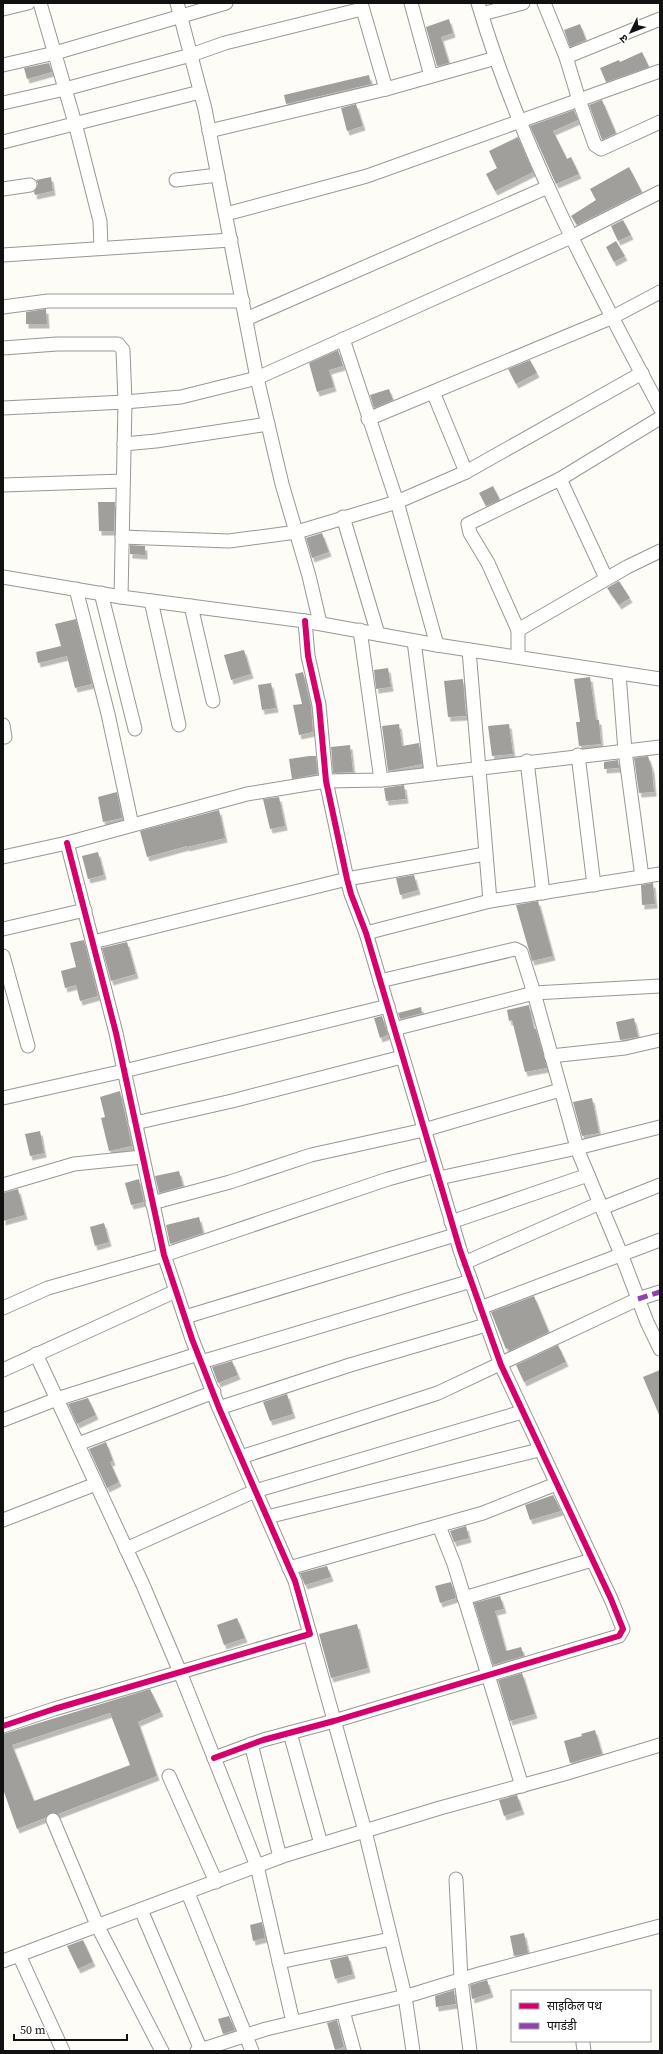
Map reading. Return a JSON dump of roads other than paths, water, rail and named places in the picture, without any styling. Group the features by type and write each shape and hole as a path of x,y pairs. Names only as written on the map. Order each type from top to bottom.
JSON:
{"street":[{"path":"3,9 28,3"},
{"path":"40,3 75,123 100,221 101,248"},
{"path":"177,3 209,131 232,240 257,378 282,484 297,532 320,623"},
{"path":"3,65 55,53 226,3"},
{"path":"411,3 431,76"},
{"path":"523,3 480,9 519,120 548,187 571,237 642,373 654,383 660,408"},
{"path":"544,3 566,57 579,100 598,148 601,149 660,122"},
{"path":"3,103 65,89 191,55 225,43 362,6 386,89"},
{"path":"566,57 660,19"},
{"path":"209,131 386,89 496,58"},
{"path":"226,214 367,176 519,120 660,71"},
{"path":"3,142 200,92"},
{"path":"176,180 218,175"},
{"path":"3,189 30,185"},
{"path":"246,319 548,187"},
{"path":"3,408 125,402 181,397 257,378 571,237 660,192"},
{"path":"3,255 232,240"},
{"path":"368,419 613,317 660,292"},
{"path":"3,307 48,301 243,300"},
{"path":"343,339 396,502 437,645"},
{"path":"3,348 57,344 118,344 123,350 125,402 121,597"},
{"path":"122,537 229,541 297,532 396,502 466,472 642,373"},
{"path":"433,392 466,472"},
{"path":"518,657 518,630 488,563 468,527 470,522 560,479 660,418"},
{"path":"124,444 156,441 268,424"},
{"path":"560,479 606,578"},
{"path":"3,485 123,481"},
{"path":"343,517 378,634"},
{"path":"518,630 606,578 660,551"},
{"path":"3,577 121,597 320,623 437,645 619,674 660,679"},
{"path":"76,589 108,714 132,825"},
{"path":"101,593 135,729"},
{"path":"151,601 179,725"},
{"path":"191,606 213,701"},
{"path":"214,1758 251,1744 334,1721 622,1633 623,1629 611,1599 500,1365 455,1235 366,933 351,894 347,879 326,781 319,704 308,656 305,621"},
{"path":"360,630 381,780"},
{"path":"414,641 431,773"},
{"path":"469,650 490,901"},
{"path":"619,674 625,751 642,877"},
{"path":"3,857 67,843 247,794 326,781 381,780 527,761 660,747"},
{"path":"578,755 594,885"},
{"path":"527,761 543,893"},
{"path":"67,843 85,910 124,1071 164,1255 199,1358 214,1392 219,1408 268,1517 289,1568 310,1634 365,1831 405,1996 413,2051"},
{"path":"93,942 347,879 485,854"},
{"path":"366,933 490,901 660,874"},
{"path":"3,929 85,910"},
{"path":"380,981 515,949 521,952 525,960 577,1148 638,1299 658,1342"},
{"path":"3,956 28,1046"},
{"path":"394,1029 534,993 660,986"},
{"path":"3,1098 124,1071 388,1006"},
{"path":"551,1056 624,1048 660,1040"},
{"path":"135,1123 232,1101 402,1057"},
{"path":"152,1202 230,1182 311,1155 424,1130 560,1090"},
{"path":"3,1308 48,1288 164,1255 388,1179 577,1148 660,1127"},
{"path":"3,1185 74,1164 142,1157"},
{"path":"451,1222 588,1175"},
{"path":"464,1263 601,1206 660,1186"},
{"path":"185,1317 455,1235"},
{"path":"480,1308 660,1240"},
{"path":"3,1420 57,1399 471,1281"},
{"path":"3,1370 176,1291"},
{"path":"241,1457 438,1393 638,1299 660,1292"},
{"path":"219,1408 350,1365 486,1325"},
{"path":"36,1354 126,1549 180,1672 257,1866 293,2022"},
{"path":"78,1444 214,1392"},
{"path":"126,1549 255,1491 522,1412"},
{"path":"268,1517 539,1450"},
{"path":"3,1520 96,1484"},
{"path":"289,1568 483,1513 556,1484"},
{"path":"439,1526 454,1564 522,1786"},
{"path":"464,1598 592,1560"},
{"path":"3,1726 54,1708 310,1634"},
{"path":"290,1733 320,1844"},
{"path":"251,1744 280,1857"},
{"path":"3,1961 188,1893 280,1857 660,1745"},
{"path":"169,1776 216,1882"},
{"path":"53,1820 98,1926 162,2051"},
{"path":"456,1879 461,1979 470,2051"},
{"path":"188,1893 247,2035 252,2051"},
{"path":"142,1910 199,2050 293,2022 405,1996 461,1979 660,1926"},
{"path":"279,1962 391,1939"},
{"path":"19,1955 63,2051"},
{"path":"344,2011 354,2051"}]}
